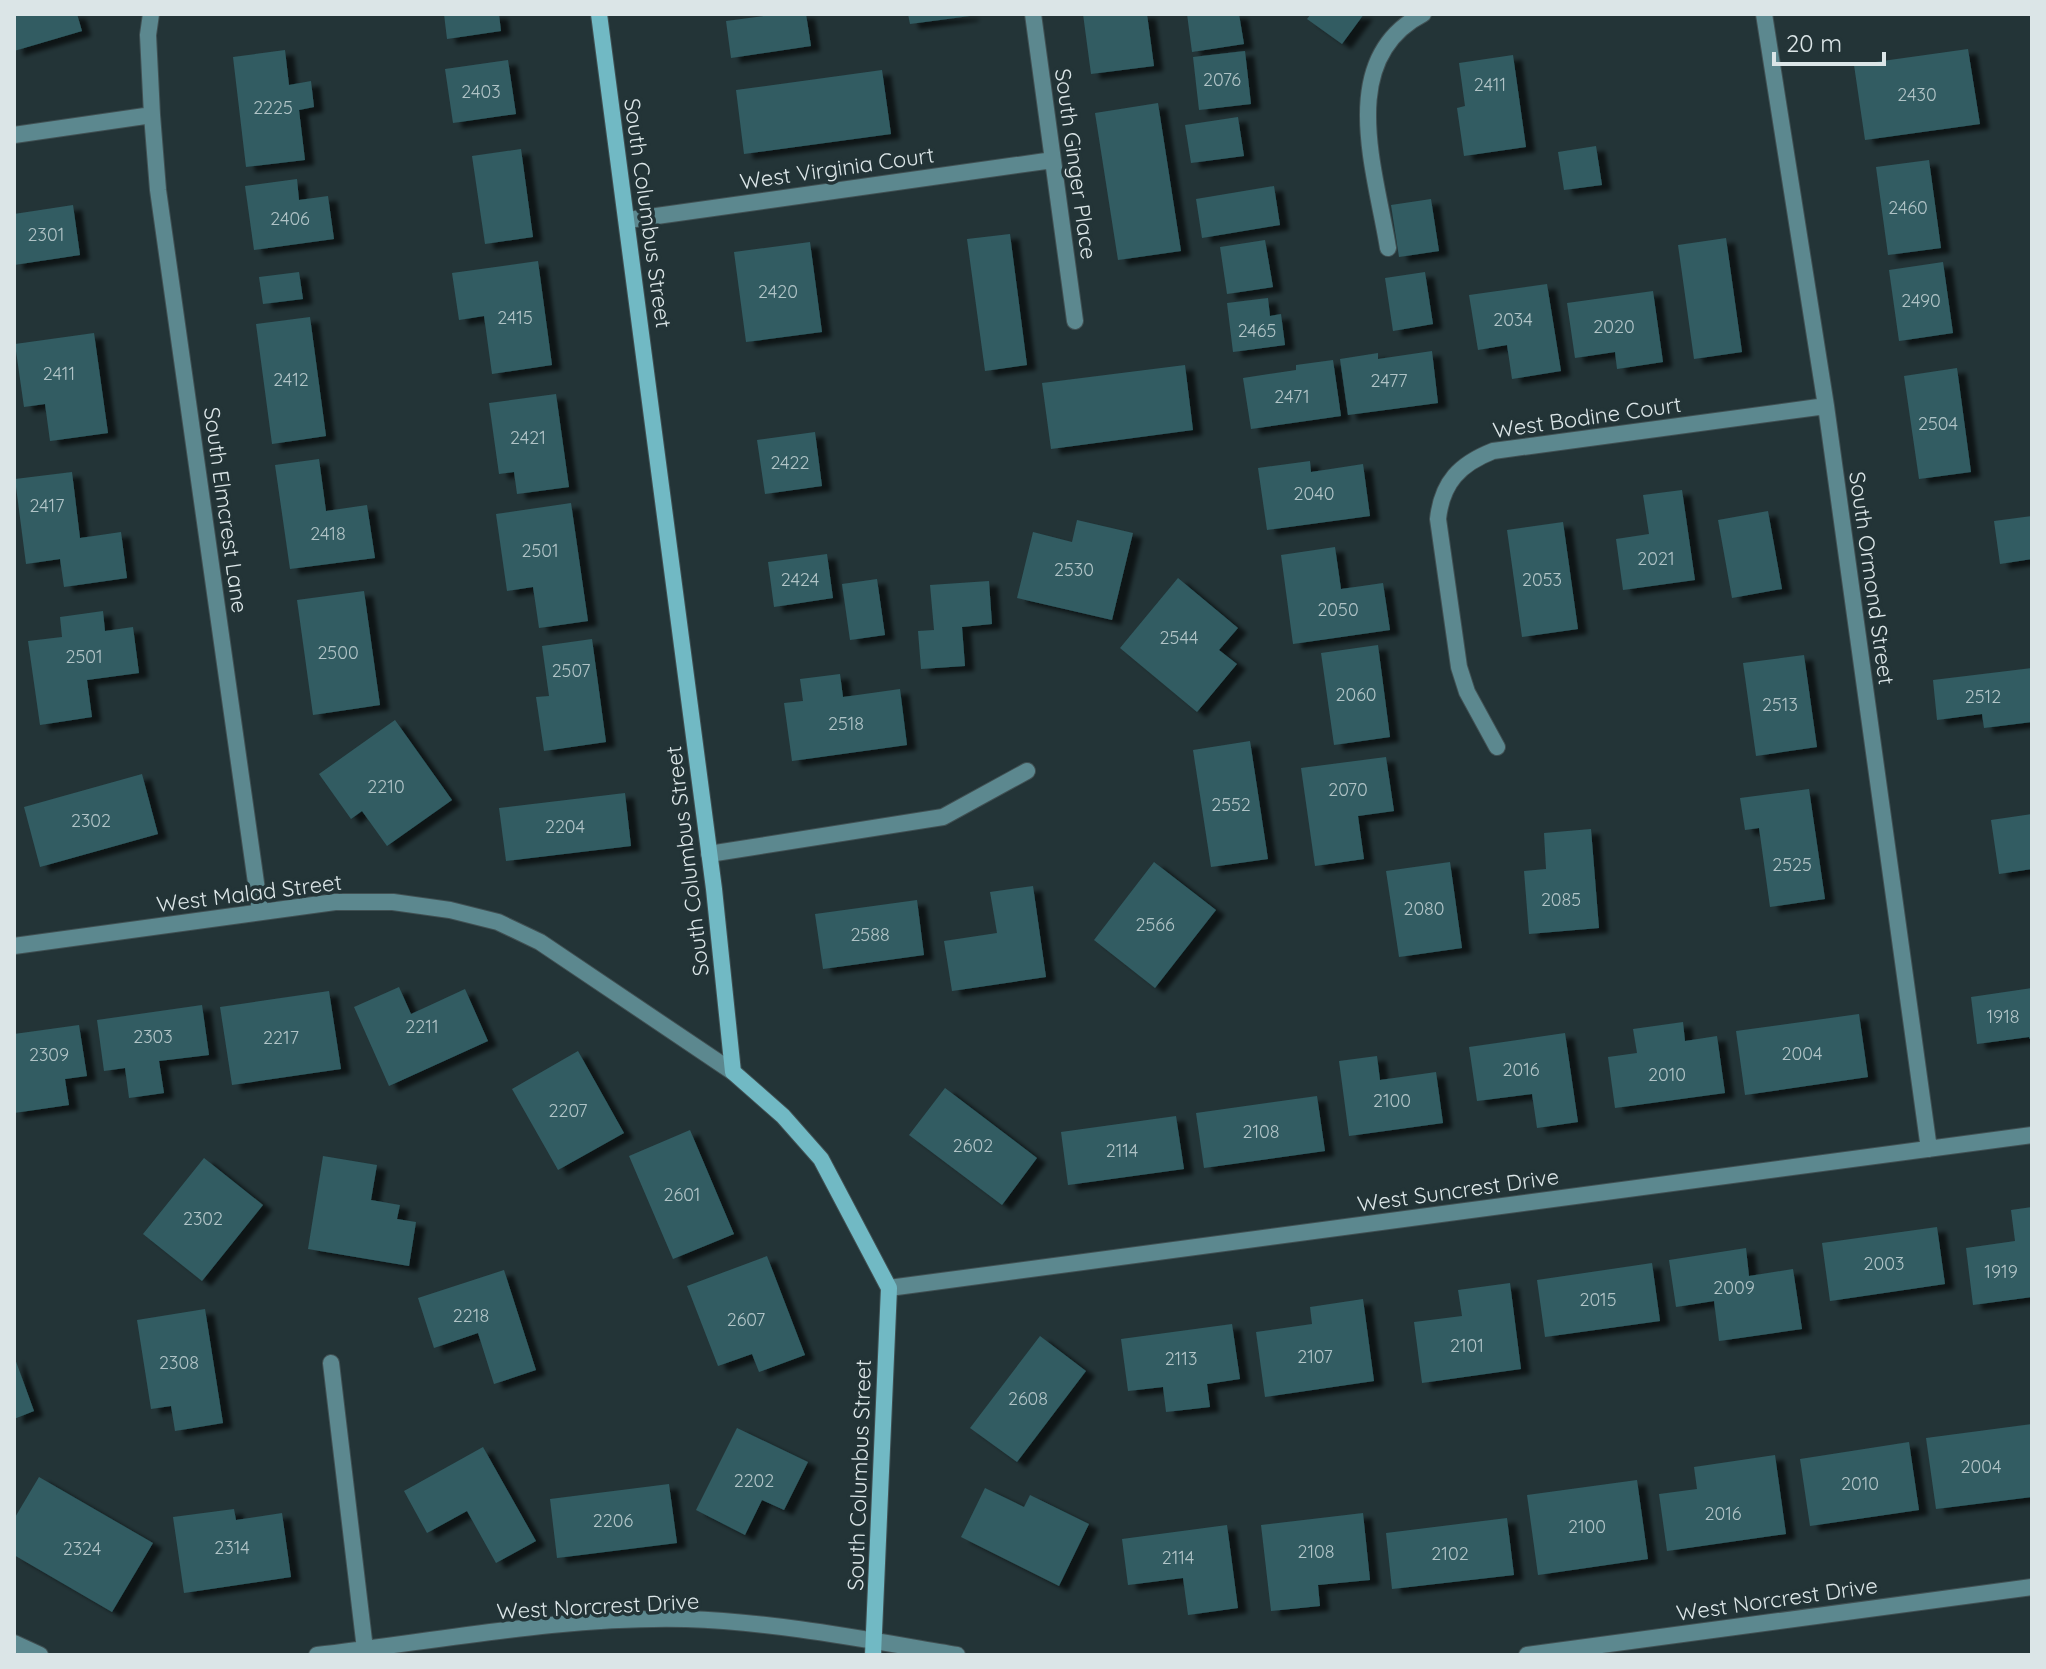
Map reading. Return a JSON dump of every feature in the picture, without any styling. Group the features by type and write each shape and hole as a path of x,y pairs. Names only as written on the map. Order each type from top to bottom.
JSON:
{"street":[{"name":"South Elmcrest Lane","path":"151,14 148,35 158,190 260,911"},
{"name":"South Columbus Street","path":"599,14 709,854 733,1072"},
{"name":"South Ginger Place","path":"1033,14 1075,321"},
{"path":"1388,248 1368,127 1368,85 1377,58 1394,35 1423,14"},
{"name":"South Ormond Street","path":"1764,14 1826,406 1929,1149"},
{"path":"14,135 152,115"},
{"name":"West Virginia Court","path":"628,220 1053,160"},
{"name":"West Bodine Court","path":"1497,747 1467,692 1459,667 1438,519 1440,497 1452,477 1469,460 1493,451 1826,406"},
{"path":"709,854 943,817 1027,771"},
{"name":"West Malad Street","path":"14,946 335,902 393,902 450,910 498,922 540,942 733,1072"},
{"path":"733,1072 783,1116 821,1159 889,1288"},
{"name":"West Suncrest Drive","path":"889,1288 2032,1135"},
{"name":"South Columbus Street","path":"874,1648 889,1288"},
{"path":"331,1363 365,1649"},
{"name":"West Norcrest Drive","path":"1527,1655 2032,1587"},
{"name":"West Norcrest Drive","path":"317,1655 365,1649 432,1648 556,1626 685,1619 806,1629 874,1648 957,1655"},
{"path":"14,1643 40,1655"}],"building":[{"path":"14,14 77,14 82,31 14,51"},
{"path":"444,14 499,14 501,31 447,39"},
{"path":"778,14 806,14 811,46 731,58 726,21"},
{"path":"908,14 970,14 970,16 910,24"},
{"path":"1083,14 1147,14 1154,66 1091,74"},
{"path":"1187,14 1239,14 1244,44 1192,52"},
{"path":"1311,14 1364,14 1342,44 1307,19"},
{"path":"1968,49 1980,124 1865,140 1854,65"},
{"path":"285,50 289,85 311,81 314,107 299,110 305,160 246,167 233,57"},
{"path":"1245,51 1251,104 1199,110 1193,57"},
{"path":"1513,55 1526,147 1464,156 1457,108 1465,106 1459,63"},
{"path":"508,60 516,114 453,123 445,69"},
{"path":"882,70 891,134 744,154 736,90"},
{"path":"1158,103 1181,251 1118,260 1095,113"},
{"path":"1238,117 1244,156 1191,163 1185,125"},
{"path":"1596,146 1602,185 1564,190 1558,152"},
{"path":"521,149 533,237 485,244 472,156"},
{"path":"1929,160 1941,248 1888,255 1876,167"},
{"path":"297,179 299,200 328,196 334,239 254,250 245,186"},
{"path":"1274,186 1280,225 1202,238 1196,199"},
{"path":"1431,199 1439,251 1399,257 1391,205"},
{"path":"73,205 80,255 14,265 14,214"},
{"path":"1010,234 1027,365 985,371 967,239"},
{"path":"1726,238 1742,352 1694,359 1678,245"},
{"path":"1265,240 1273,287 1227,294 1220,247"},
{"path":"810,242 822,332 746,342 734,252"},
{"path":"538,261 552,365 492,374 484,316 459,320 452,273"},
{"path":"1943,262 1953,333 1899,341 1889,270"},
{"path":"299,272 303,299 263,304 259,277"},
{"path":"1425,272 1433,324 1393,331 1385,278"},
{"path":"1547,284 1561,371 1512,379 1507,345 1478,350 1469,295"},
{"path":"1653,291 1663,362 1617,369 1615,352 1575,358 1567,303"},
{"path":"1268,298 1270,316 1281,314 1285,345 1233,352 1227,303"},
{"path":"310,317 326,436 272,444 256,324"},
{"path":"94,333 108,433 50,441 45,404 24,407 15,344"},
{"path":"1432,351 1438,403 1348,415 1340,359 1378,353 1378,359"},
{"path":"1333,360 1341,416 1251,429 1243,378 1296,370 1296,365"},
{"path":"1185,365 1193,430 1051,449 1042,383"},
{"path":"1957,368 1971,472 1919,479 1904,376"},
{"path":"556,394 569,487 517,494 514,472 499,474 489,403"},
{"path":"815,432 822,486 765,494 757,440"},
{"path":"319,459 326,511 367,505 375,558 290,569 275,465"},
{"path":"1310,461 1311,472 1363,464 1370,516 1267,530 1258,468"},
{"path":"72,472 80,538 121,532 127,578 64,587 60,559 26,564 15,479"},
{"path":"1682,490 1695,580 1623,590 1616,539 1649,534 1643,495"},
{"path":"571,503 588,621 539,628 533,587 507,591 496,514"},
{"path":"1768,511 1782,589 1732,598 1718,520"},
{"path":"2032,516 2032,559 2000,564 1994,521"},
{"path":"1077,520 1133,533 1112,620 1017,598 1033,532 1072,542"},
{"path":"1563,522 1578,629 1522,637 1507,530"},
{"path":"1335,547 1341,589 1383,583 1390,630 1293,644 1281,555"},
{"path":"827,554 833,598 774,607 768,562"},
{"path":"1178,578 1238,628 1219,650 1237,664 1197,712 1120,648"},
{"path":"877,579 885,635 850,640 842,584"},
{"path":"989,581 992,624 962,627 965,666 921,669 918,631 934,630 930,585"},
{"path":"364,591 380,705 313,715 297,600"},
{"path":"103,611 105,631 133,627 139,673 87,680 92,717 40,725 28,641 62,637 60,617"},
{"path":"592,639 606,742 544,751 536,697 549,696 542,646"},
{"path":"1378,645 1390,737 1334,745 1321,653"},
{"path":"1804,655 1817,747 1756,756 1743,663"},
{"path":"2032,668 2032,722 1984,728 1982,714 1937,720 1933,680"},
{"path":"840,674 843,697 900,689 907,745 792,761 784,703 803,701 800,679"},
{"path":"395,720 452,800 387,846 362,811 351,819 319,774"},
{"path":"1250,741 1268,859 1211,867 1193,750"},
{"path":"1386,757 1394,811 1358,816 1364,859 1315,866 1301,768"},
{"path":"142,774 158,834 40,867 24,807"},
{"path":"1809,789 1825,899 1770,907 1759,828 1745,830 1740,798"},
{"path":"625,793 631,846 506,861 499,808"},
{"path":"2032,814 2032,869 1999,874 1991,820"},
{"path":"1591,829 1599,928 1529,934 1524,871 1546,869 1544,833"},
{"path":"1154,862 1216,910 1155,988 1094,940"},
{"path":"1450,862 1462,948 1399,957 1386,871"},
{"path":"1033,886 1046,977 952,991 944,941 997,933 990,892"},
{"path":"917,900 924,955 823,969 815,914"},
{"path":"399,987 411,1014 465,989 488,1041 389,1086 354,1007"},
{"path":"2032,988 2032,1044 2029,1037 1977,1044 1971,997"},
{"path":"329,991 341,1069 232,1085 220,1007"},
{"path":"202,1005 209,1055 159,1061 164,1093 129,1098 125,1068 104,1071 97,1020"},
{"path":"1859,1014 1868,1077 1745,1095 1736,1031"},
{"path":"1683,1022 1685,1041 1717,1036 1725,1093 1615,1108 1608,1057 1637,1053 1633,1029"},
{"path":"79,1025 87,1076 65,1079 69,1105 14,1113 14,1034"},
{"path":"1565,1033 1578,1122 1537,1128 1532,1094 1477,1101 1469,1047"},
{"path":"578,1051 624,1133 558,1170 512,1089"},
{"path":"1377,1056 1380,1080 1436,1072 1443,1123 1349,1136 1339,1061"},
{"path":"945,1088 1037,1158 1002,1205 909,1135"},
{"path":"1317,1096 1325,1151 1204,1168 1196,1113"},
{"path":"1176,1116 1184,1169 1068,1185 1061,1132"},
{"path":"690,1130 734,1234 673,1259 629,1156"},
{"path":"323,1156 377,1165 371,1200 400,1205 397,1219 416,1222 409,1266 308,1249"},
{"path":"204,1158 263,1205 202,1281 143,1234"},
{"path":"2032,1207 2032,1297 1973,1305 1966,1248 2015,1241 2011,1210"},
{"path":"1937,1227 1945,1284 1830,1301 1822,1243"},
{"path":"1746,1248 1749,1276 1793,1269 1802,1329 1719,1341 1714,1301 1676,1307 1669,1260"},
{"path":"767,1256 805,1355 759,1372 752,1354 718,1366 687,1286"},
{"path":"1652,1263 1660,1321 1545,1337 1537,1280"},
{"path":"504,1270 536,1370 494,1384 478,1333 434,1348 418,1298"},
{"path":"1510,1283 1521,1369 1422,1383 1414,1322 1462,1316 1458,1290"},
{"path":"1363,1299 1374,1381 1265,1397 1256,1332 1312,1324 1310,1307"},
{"path":"205,1309 223,1423 175,1431 171,1406 151,1409 137,1320"},
{"path":"1232,1324 1240,1379 1207,1384 1210,1407 1166,1412 1163,1387 1128,1391 1121,1339"},
{"path":"1040,1336 1086,1371 1017,1462 970,1428"},
{"path":"14,1356 34,1411 14,1419"},
{"path":"2032,1424 2032,1497 1936,1509 1926,1438"},
{"path":"737,1428 808,1462 784,1510 762,1500 745,1535 696,1510"},
{"path":"1909,1442 1919,1510 1810,1526 1800,1459"},
{"path":"483,1447 536,1541 496,1563 467,1511 427,1533 404,1491"},
{"path":"1775,1455 1786,1534 1667,1551 1659,1494 1697,1489 1694,1467"},
{"path":"39,1477 153,1543 112,1612 14,1555 14,1519"},
{"path":"1637,1480 1648,1559 1538,1575 1527,1495"},
{"path":"669,1484 677,1543 557,1558 550,1499"},
{"path":"985,1488 1024,1507 1030,1495 1089,1524 1059,1586 961,1537"},
{"path":"234,1509 236,1520 282,1513 291,1577 184,1593 173,1517"},
{"path":"1363,1513 1370,1580 1318,1585 1320,1606 1271,1611 1261,1525"},
{"path":"1507,1518 1514,1575 1392,1589 1386,1533"},
{"path":"1227,1525 1238,1608 1188,1615 1183,1578 1128,1585 1122,1539"}]}
